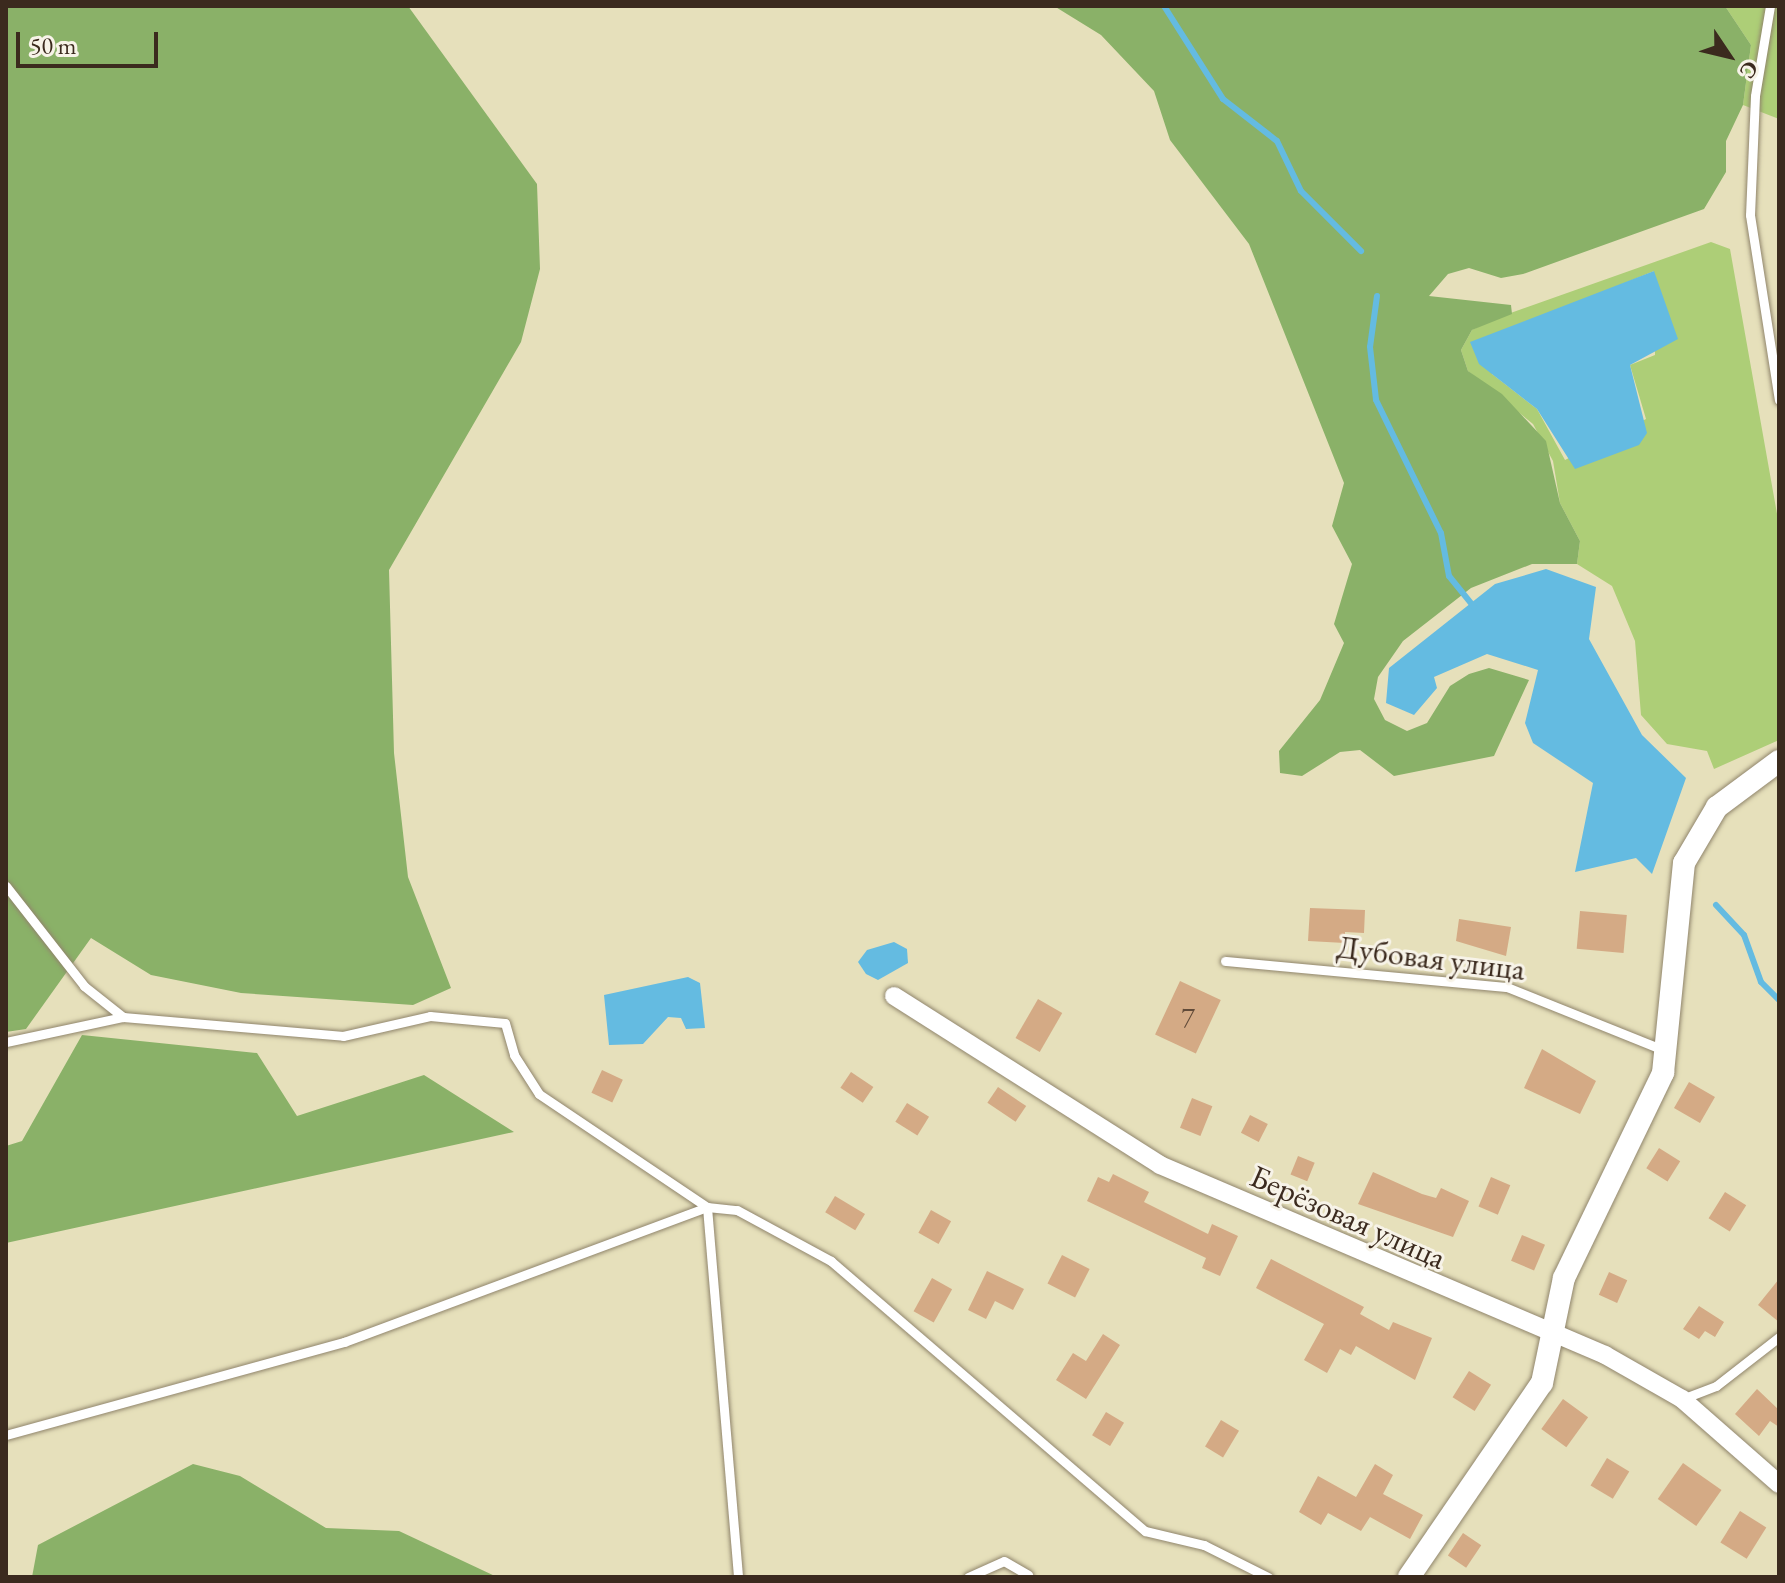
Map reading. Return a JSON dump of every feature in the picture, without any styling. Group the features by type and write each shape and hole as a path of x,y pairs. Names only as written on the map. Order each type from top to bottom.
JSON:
{"street":[{"path":"1409,1577 1542,1383 1569,1266 1669,1052 1674,902 1684,863 1717,807 1779,761"},
{"name":"Берёзовая улица","path":"894,996 1160,1165 1553,1338 1605,1355 1682,1399 1779,1484"}],"lane":[{"path":"1770,6 1755,96 1750,215 1779,400"},
{"path":"6,886 84,986 123,1017"},
{"name":"Дубовая улица","path":"1225,961 1507,987 1669,1052"},
{"path":"6,1042 123,1017 343,1036 430,1016 505,1023 514,1055 539,1094 707,1207 781,1228 831,1261 1145,1531 1204,1545 1268,1577"},
{"path":"6,1435 344,1342 707,1207"},
{"path":"707,1207 738,1577"},
{"path":"1682,1399 1716,1386 1779,1337"},
{"path":"968,1577 1004,1561 1028,1575"}],"green space":[{"path":"6,6 408,6 537,184 540,269 521,342 389,570 394,753 408,877 451,988 413,1005 241,993 151,975 91,938 26,1029 6,1032"},
{"path":"1054,6 1725,6 1751,45 1743,105 1726,141 1726,172 1704,209 1523,274 1501,278 1469,268 1448,274 1429,296 1511,305 1512,314 1472,330 1461,350 1468,371 1502,394 1546,441 1560,503 1580,541 1577,564 1532,564 1471,588 1403,641 1378,677 1374,699 1385,720 1407,731 1427,723 1450,686 1469,674 1489,668 1529,680 1494,756 1394,776 1360,750 1340,752 1302,776 1280,773 1279,751 1320,700 1344,643 1334,624 1352,564 1332,526 1344,483 1249,244 1170,140 1154,91 1101,35"},
{"path":"1725,6 1779,6 1779,119 1743,105 1751,45"},
{"path":"1711,242 1730,249 1779,525 1779,740 1714,769 1707,751 1667,744 1641,715 1635,641 1612,586 1577,564 1580,541 1560,503 1553,461 1533,424 1468,371 1461,350 1472,330 1491,320","holes":["1654,271 1655,355 1630,365 1646,419 1565,460 1537,409 1492,374 1576,303"]},
{"path":"82,1035 257,1053 297,1116 424,1075 514,1132 6,1243 6,1146 22,1141"},
{"path":"193,1464 240,1476 326,1528 399,1531 497,1577 32,1577 38,1545"}],"water":[{"path":"1654,271 1678,339 1630,365 1647,433 1639,445 1575,469 1537,409 1479,364 1470,342"},
{"path":"1546,569 1596,587 1589,639 1642,735 1686,778 1652,874 1636,858 1575,872 1593,783 1533,743 1525,723 1538,670 1487,654 1434,677 1437,688 1414,715 1386,703 1389,668 1495,584"},
{"path":"894,942 907,949 908,963 878,980 866,974 858,962 867,950"},
{"path":"688,977 700,983 705,1028 686,1029 681,1018 668,1017 643,1044 609,1045 604,995"}],"building":[{"path":"1310,908 1365,910 1364,933 1345,932 1345,943 1308,941"},
{"path":"1580,911 1627,915 1624,953 1577,949"},
{"path":"1459,919 1511,927 1506,956 1456,941"},
{"path":"1180,981 1221,1000 1196,1053 1155,1034"},
{"path":"1038,999 1062,1013 1040,1052 1016,1038"},
{"path":"1542,1049 1596,1081 1580,1114 1524,1088"},
{"path":"602,1070 623,1080 612,1102 591,1093"},
{"path":"851,1072 873,1087 863,1103 840,1088"},
{"path":"1689,1082 1715,1097 1700,1123 1674,1108"},
{"path":"998,1087 1026,1106 1016,1122 987,1103"},
{"path":"1192,1098 1212,1106 1200,1136 1180,1128"},
{"path":"907,1103 929,1117 917,1135 895,1122"},
{"path":"1250,1115 1268,1124 1259,1142 1241,1133"},
{"path":"1659,1148 1680,1161 1667,1182 1646,1168"},
{"path":"1298,1156 1315,1163 1307,1181 1291,1175"},
{"path":"1373,1172 1422,1194 1436,1198 1441,1188 1469,1201 1453,1237 1358,1204"},
{"path":"1113,1174 1149,1192 1144,1202 1208,1234 1212,1224 1238,1236 1220,1276 1202,1268 1206,1258 1087,1201 1098,1177 1109,1182"},
{"path":"1491,1177 1510,1185 1498,1215 1478,1206"},
{"path":"1725,1192 1746,1205 1730,1232 1709,1218"},
{"path":"835,1196 865,1214 855,1230 825,1212"},
{"path":"931,1210 951,1221 939,1244 918,1233"},
{"path":"1522,1235 1545,1245 1534,1271 1511,1261"},
{"path":"1062,1255 1090,1269 1075,1298 1047,1284"},
{"path":"1271,1259 1364,1307 1360,1314 1389,1330 1393,1322 1432,1338 1415,1380 1356,1346 1351,1355 1340,1349 1327,1373 1304,1360 1324,1324 1256,1288"},
{"path":"987,1271 1024,1289 1013,1310 995,1301 986,1319 968,1310"},
{"path":"1609,1272 1627,1280 1617,1303 1599,1295"},
{"path":"932,1278 952,1289 934,1322 914,1311"},
{"path":"1779,1279 1779,1322 1758,1305"},
{"path":"1699,1306 1724,1322 1715,1337 1705,1331 1699,1339 1683,1329"},
{"path":"1103,1334 1120,1345 1086,1399 1056,1380 1073,1353 1086,1361"},
{"path":"1469,1371 1491,1385 1475,1411 1453,1397"},
{"path":"1757,1389 1779,1410 1779,1427 1770,1421 1759,1436 1735,1414"},
{"path":"1563,1399 1588,1417 1566,1447 1541,1429"},
{"path":"1106,1412 1124,1423 1110,1446 1092,1435"},
{"path":"1221,1420 1239,1431 1223,1457 1205,1447"},
{"path":"1607,1458 1629,1471 1613,1499 1591,1485"},
{"path":"1683,1463 1722,1490 1696,1526 1658,1499"},
{"path":"1375,1464 1393,1475 1383,1494 1423,1515 1410,1539 1370,1517 1361,1531 1328,1513 1321,1525 1299,1512 1318,1476 1356,1497"},
{"path":"1740,1511 1766,1527 1747,1559 1720,1542"},
{"path":"1463,1533 1481,1545 1466,1568 1448,1555"}],"waterway":[{"path":"1164,6 1223,99 1277,141 1301,191 1361,251"},
{"path":"1377,296 1370,347 1376,400 1441,533 1449,576 1474,607"},
{"path":"1716,905 1744,935 1761,982 1779,1000"}]}
